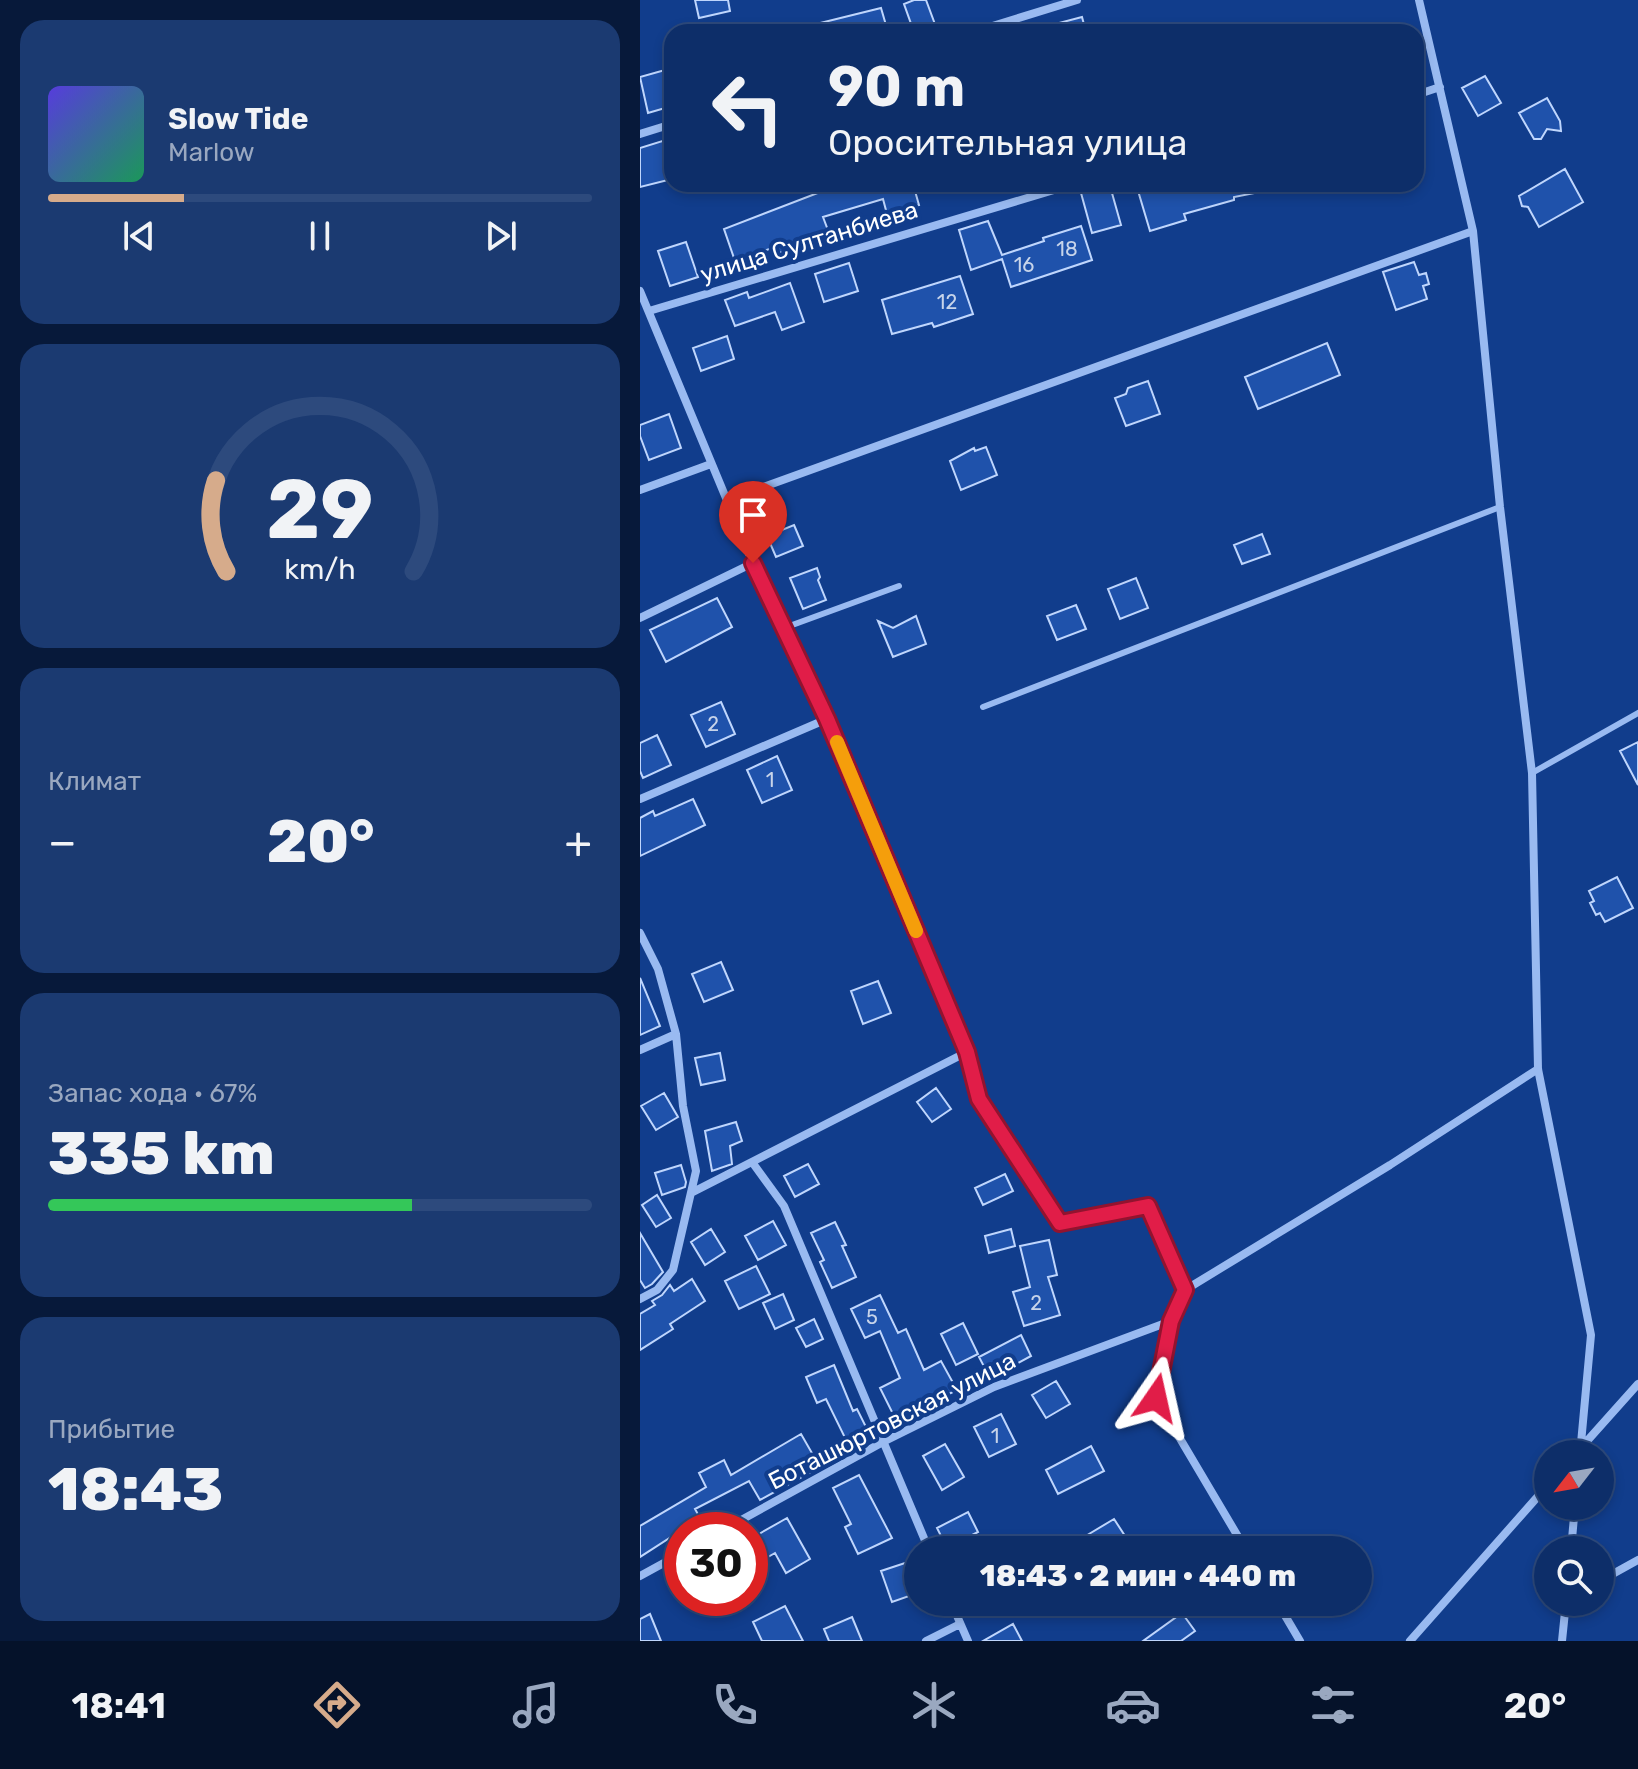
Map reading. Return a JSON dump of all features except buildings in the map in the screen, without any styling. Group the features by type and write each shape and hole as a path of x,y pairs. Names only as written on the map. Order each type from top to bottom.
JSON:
{"street":[{"path":"999,24 1077,0"},
{"path":"1419,0 1473,231 1500,507 1532,773 1538,1069 1591,1335 1579,1440"},
{"path":"1424,92 1440,87"},
{"path":"640,134 664,126"},
{"name":"улица Султанбиева","path":"649,311 1047,192"},
{"path":"727,500 1473,231"},
{"path":"640,291 753,563 827,719 967,1052 979,1099 1060,1223 1148,1206 1185,1290"},
{"path":"640,490 711,464"},
{"path":"640,618 753,563"},
{"path":"640,799 827,719"},
{"path":"640,933 658,969 676,1034 683,1106 696,1171 673,1270 657,1290 640,1299"},
{"path":"640,1050 676,1034"},
{"path":"691,1193 967,1052"},
{"path":"1238,1536 1156,1398 1171,1321 1185,1290 1390,1165 1538,1069"},
{"path":"752,1162 784,1206 923,1536"},
{"name":"Боташюртовская улица","path":"756,1512 883,1442 994,1387 1171,1321"},
{"path":"1589,1440 1638,1384"},
{"path":"1410,1641 1534,1501"},
{"path":"1614,1573 1638,1560"},
{"path":"640,1576 664,1563"},
{"path":"957,1616 968,1641"},
{"path":"1285,1616 1300,1641"},
{"path":"1562,1641 1565,1616"},
{"path":"926,1641 960,1624"}],"lane":[{"path":"983,707 1500,507"},
{"path":"784,628 899,586"},
{"path":"1532,773 1638,713"}],"slow traffic":[{"path":"837,742 916,931"}],"route":[{"path":"753,563 827,719 967,1052 979,1099 1060,1223 1148,1206 1185,1290 1171,1321 1156,1398"}]}
